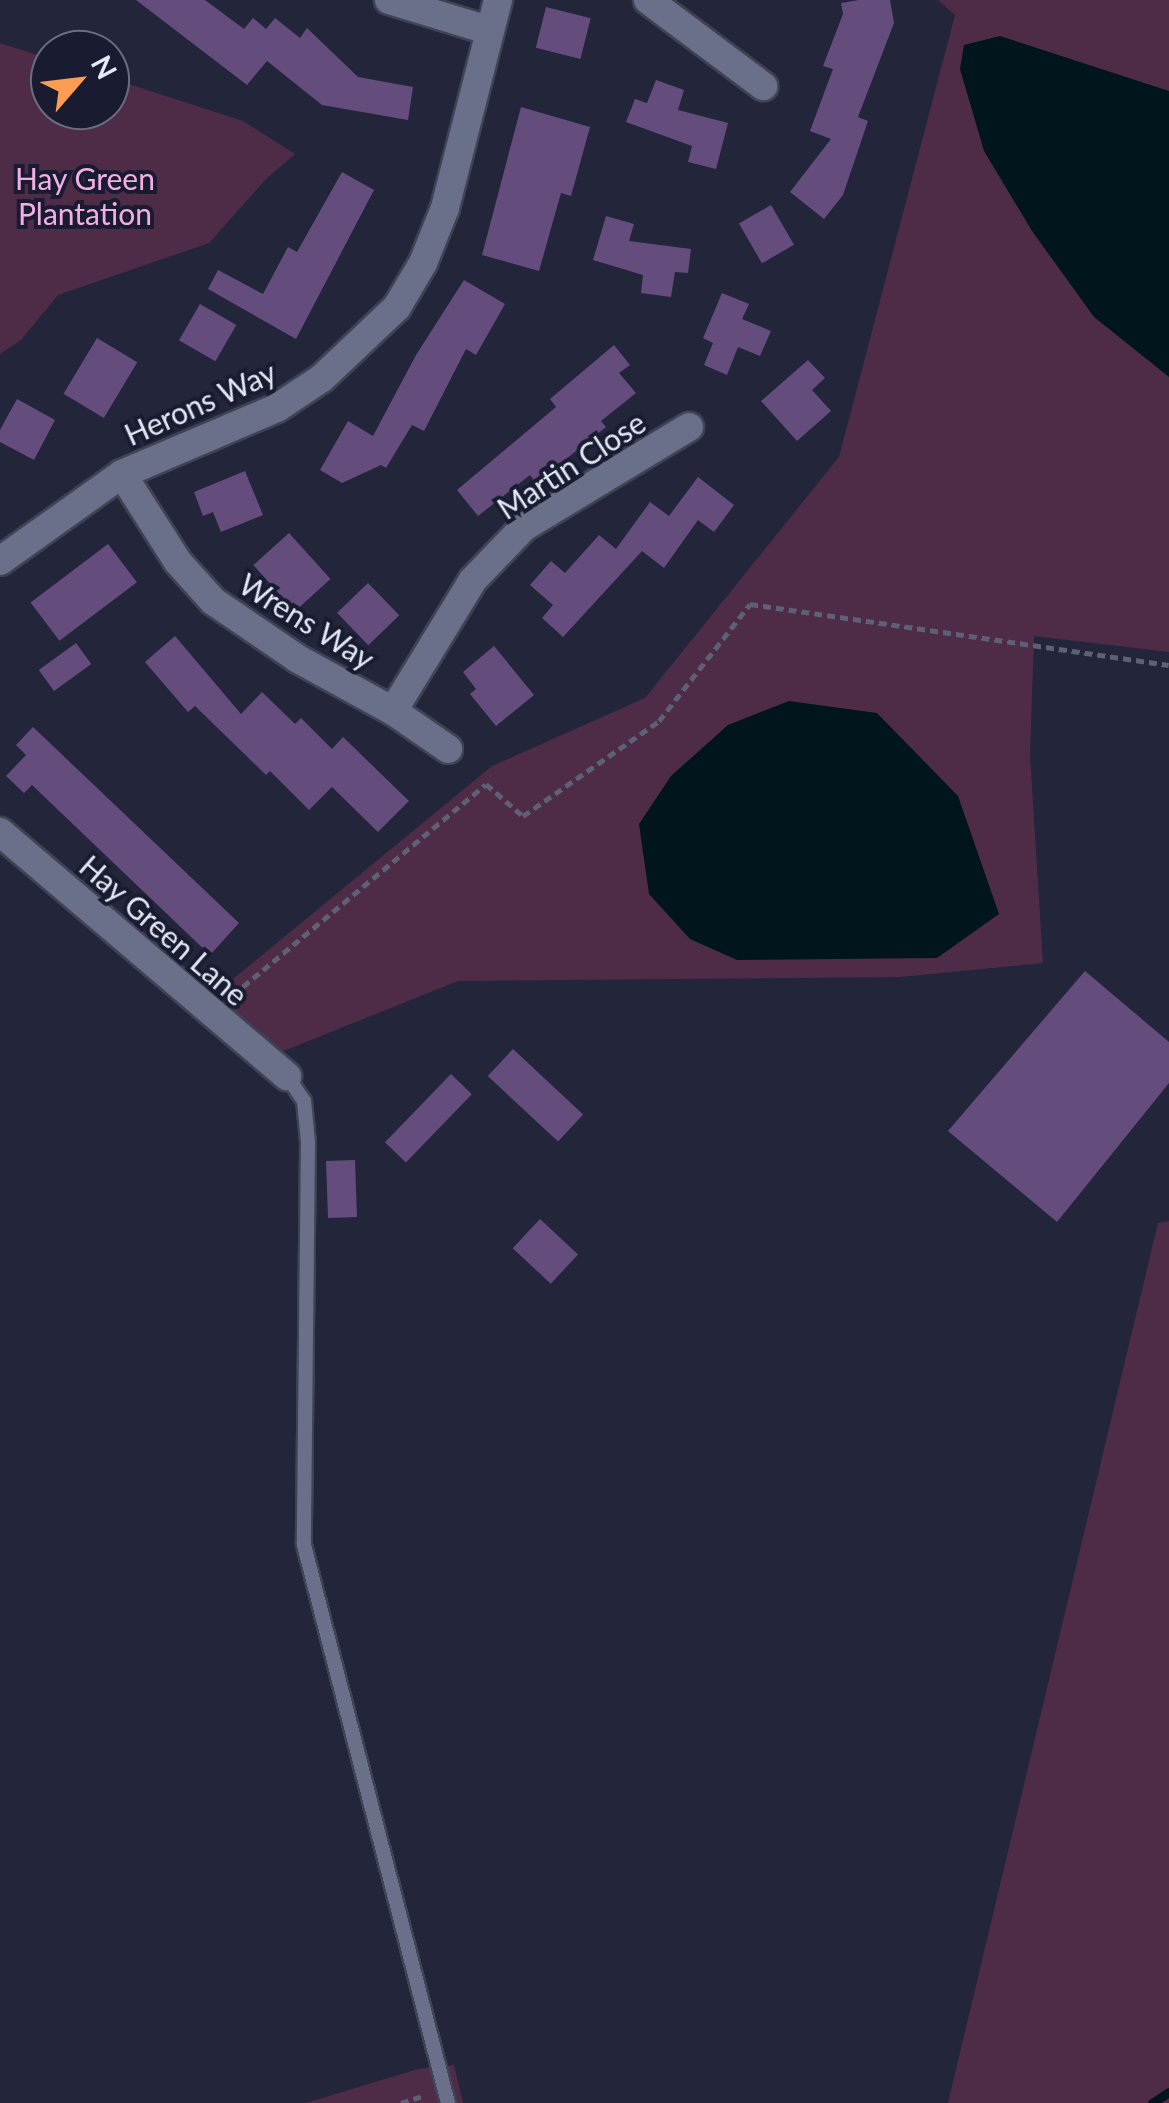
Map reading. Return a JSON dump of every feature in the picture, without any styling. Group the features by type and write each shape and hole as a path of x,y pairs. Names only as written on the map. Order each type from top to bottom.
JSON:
{"street":[{"path":"389,0 488,30"},
{"name":"Herons Way","path":"0,561 122,474 277,408 322,378 397,307 423,264 445,208 498,0"},
{"path":"648,0 763,86"},
{"name":"Martin Close","path":"393,711 473,580 524,527 689,427"},
{"name":"Wrens Way","path":"122,474 178,562 213,601 298,659 393,711 448,749"},
{"name":"Hay Green Lane","path":"0,832 287,1076"}],"lane":[{"path":"287,1076 304,1101 308,1142 304,1545 448,2103"}],"path":[{"path":"208,1012 486,784 523,816 659,721 750,604 1169,665"}],"green space":[{"path":"938,0 1169,0 1169,652 1034,636 1030,755 1043,963 900,977 458,981 281,1052 211,997 492,766 645,698 839,457 955,15"},
{"name":"Hay Green Plantation","path":"0,43 30,53 30,130 130,130 130,84 243,121 295,154 267,178 209,243 58,295 21,340 0,354"},
{"path":"1169,1221 1169,2103 948,2103 1158,1223"},
{"path":"454,2065 463,2103 306,2103 418,2069"}],"water":[{"path":"1000,36 1169,91 1169,377 1094,317 1032,231 984,151 960,69 964,45"},
{"path":"789,701 877,713 958,796 999,914 937,958 737,960 690,939 649,894 639,824 671,776 728,725"}],"building":[{"path":"136,0 205,0 244,29 253,18 266,29 275,18 300,38 307,28 358,77 413,87 408,120 322,105 267,61 247,85"},
{"path":"890,0 894,23 858,117 868,121 843,195 824,219 790,192 831,139 810,131 833,69 823,66 843,14 841,3"},
{"path":"546,7 591,18 580,59 536,48"},
{"path":"656,80 684,90 678,110 728,123 716,169 688,162 692,146 626,122 635,99 647,103"},
{"path":"521,107 590,127 571,196 561,193 539,271 482,255"},
{"path":"342,172 374,190 296,339 208,289 218,270 263,294 288,247 297,252"},
{"path":"771,205 794,245 762,263 739,224"},
{"path":"606,216 634,224 629,241 691,249 688,273 675,272 671,297 641,293 643,275 593,260"},
{"path":"464,280 505,304 476,355 466,349 424,431 412,425 386,468 381,465 342,483 320,470 348,421 373,436 416,355"},
{"path":"722,293 749,304 742,319 771,331 760,356 738,347 727,375 704,365 713,343 703,338"},
{"path":"200,304 236,325 215,361 179,340"},
{"path":"97,338 137,362 104,418 64,394"},
{"path":"614,345 630,365 619,373 636,393 601,421 606,427 536,483 530,475 478,516 457,490 556,407 550,399"},
{"path":"808,360 825,378 812,390 831,411 797,441 761,401"},
{"path":"17,399 55,420 34,460 0,442 0,430"},
{"path":"245,471 263,515 221,532 213,512 203,516 194,492"},
{"path":"698,477 734,505 714,532 698,520 664,568 642,551 563,637 542,618 553,605 530,585 551,561 565,573 599,535 616,549 650,502 669,516"},
{"path":"289,533 330,579 295,611 253,565"},
{"path":"108,544 137,582 59,641 31,602"},
{"path":"368,583 399,615 368,645 337,613"},
{"path":"175,636 241,714 262,692 295,724 301,718 332,749 343,737 409,801 378,832 332,787 309,810 270,771 266,775 195,706 188,712 145,662"},
{"path":"76,643 91,664 54,691 39,670"},
{"path":"494,646 534,695 496,726 470,694 476,689 463,672"},
{"path":"33,727 239,923 210,955 32,785 24,793 6,776 26,755 16,745"},
{"path":"1085,971 1169,1042 1169,1083 1057,1222 948,1131"},
{"path":"513,1049 583,1114 558,1142 488,1076"},
{"path":"451,1074 472,1094 406,1162 385,1142"},
{"path":"355,1160 357,1217 328,1218 326,1161"},
{"path":"540,1219 578,1254 551,1284 513,1248"}],"waterway":[{"path":"1152,2103 1169,2092"}]}
